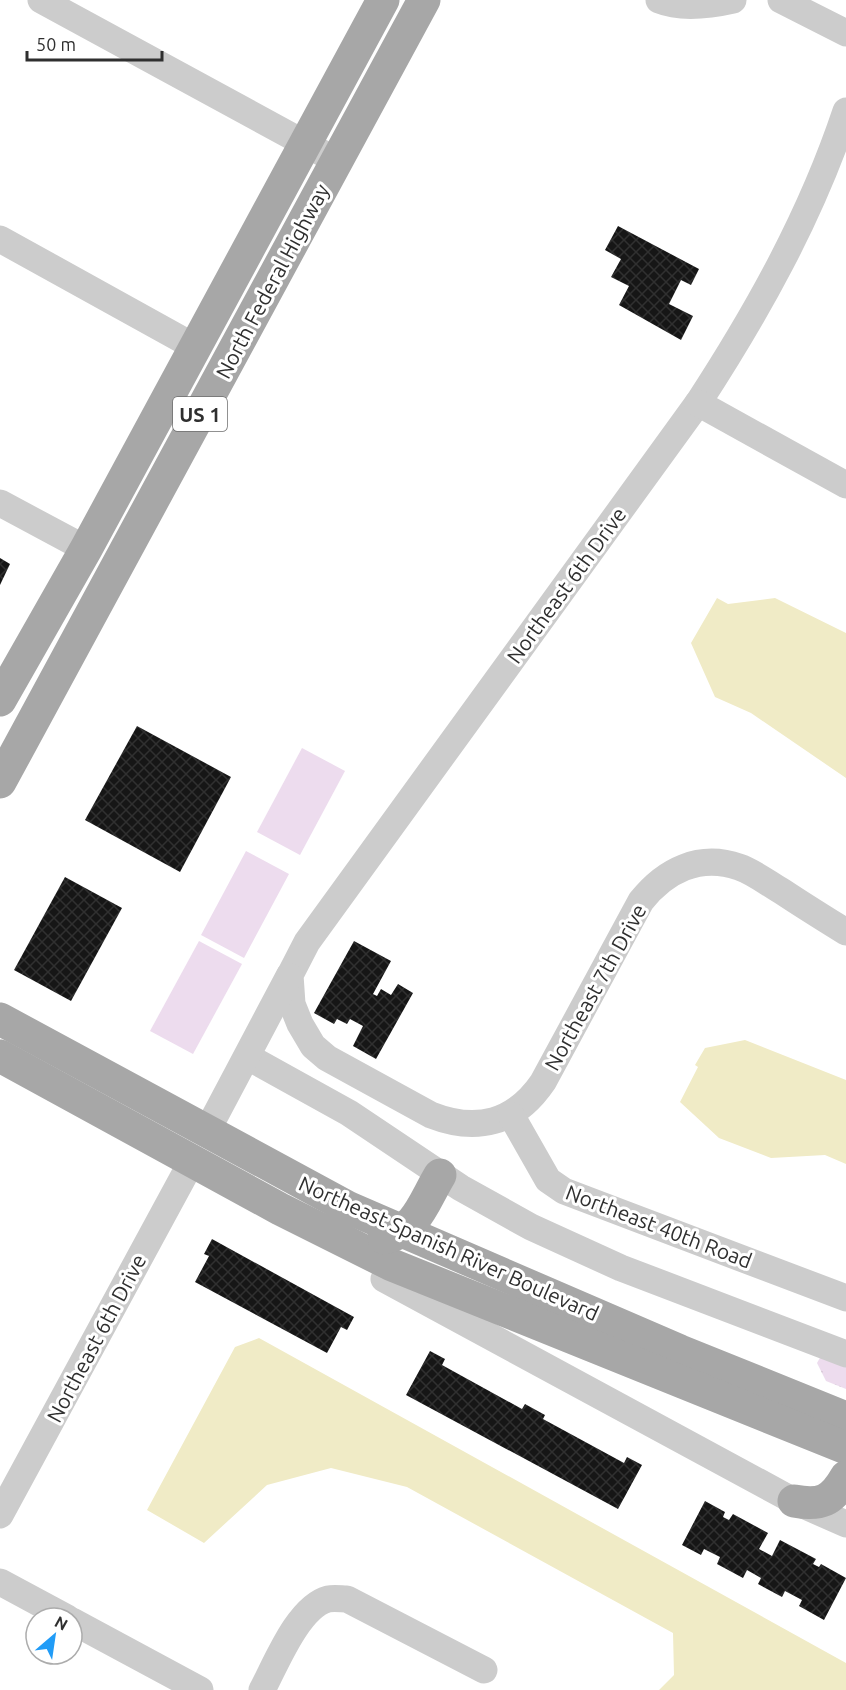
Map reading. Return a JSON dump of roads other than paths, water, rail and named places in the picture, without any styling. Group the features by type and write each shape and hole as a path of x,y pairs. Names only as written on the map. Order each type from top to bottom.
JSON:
{"main road":[{"name":"North Federal Highway","path":"0,700 86,549 382,0"},
{"name":"North Federal Highway","path":"0,782 424,0"},
{"path":"117,492 107,535 109,549 117,568"},
{"path":"86,549 93,567 86,625"},
{"name":"Northeast Spanish River Boulevard","path":"0,1019 349,1208 680,1351 846,1418"},
{"name":"Northeast Spanish River Boulevard","path":"0,1056 280,1209 388,1272 846,1448"},
{"path":"280,1209 372,1238 393,1236 403,1232 416,1218 440,1175"},
{"path":"388,1272 402,1259 423,1258 548,1293"},
{"path":"794,1501 821,1502 844,1495"}],"street":[{"path":"41,0 337,161"},
{"path":"659,0 697,4 715,4 734,0"},
{"path":"781,0 846,33"},
{"name":"Northeast 6th Drive","path":"207,1131 307,942 698,403 741,336 808,210 846,111"},
{"path":"0,239 195,347"},
{"path":"698,403 846,485"},
{"path":"0,502 86,549"},
{"name":"Northeast 7th Drive","path":"511,1115 533,1096 543,1082 641,902 667,875 684,867 702,863 721,863 739,867 846,932"},
{"path":"290,975 292,1004 300,1024 313,1046 327,1058 448,1122 467,1125 486,1124 511,1115"},
{"path":"248,1057 349,1113 440,1175 503,1213 588,1254 846,1354"},
{"name":"Northeast 40th Road","path":"511,1115 548,1180 564,1191 846,1298"},
{"name":"Northeast 6th Drive","path":"0,1515 192,1161"},
{"name":"Northeast Spanish River Boulevard","path":"388,1272 794,1501 846,1524"},
{"path":"0,1582 45,1606"},
{"path":"262,1690 299,1622 310,1608 328,1599 347,1599 484,1670"},
{"path":"84,1627 200,1690"}]}
